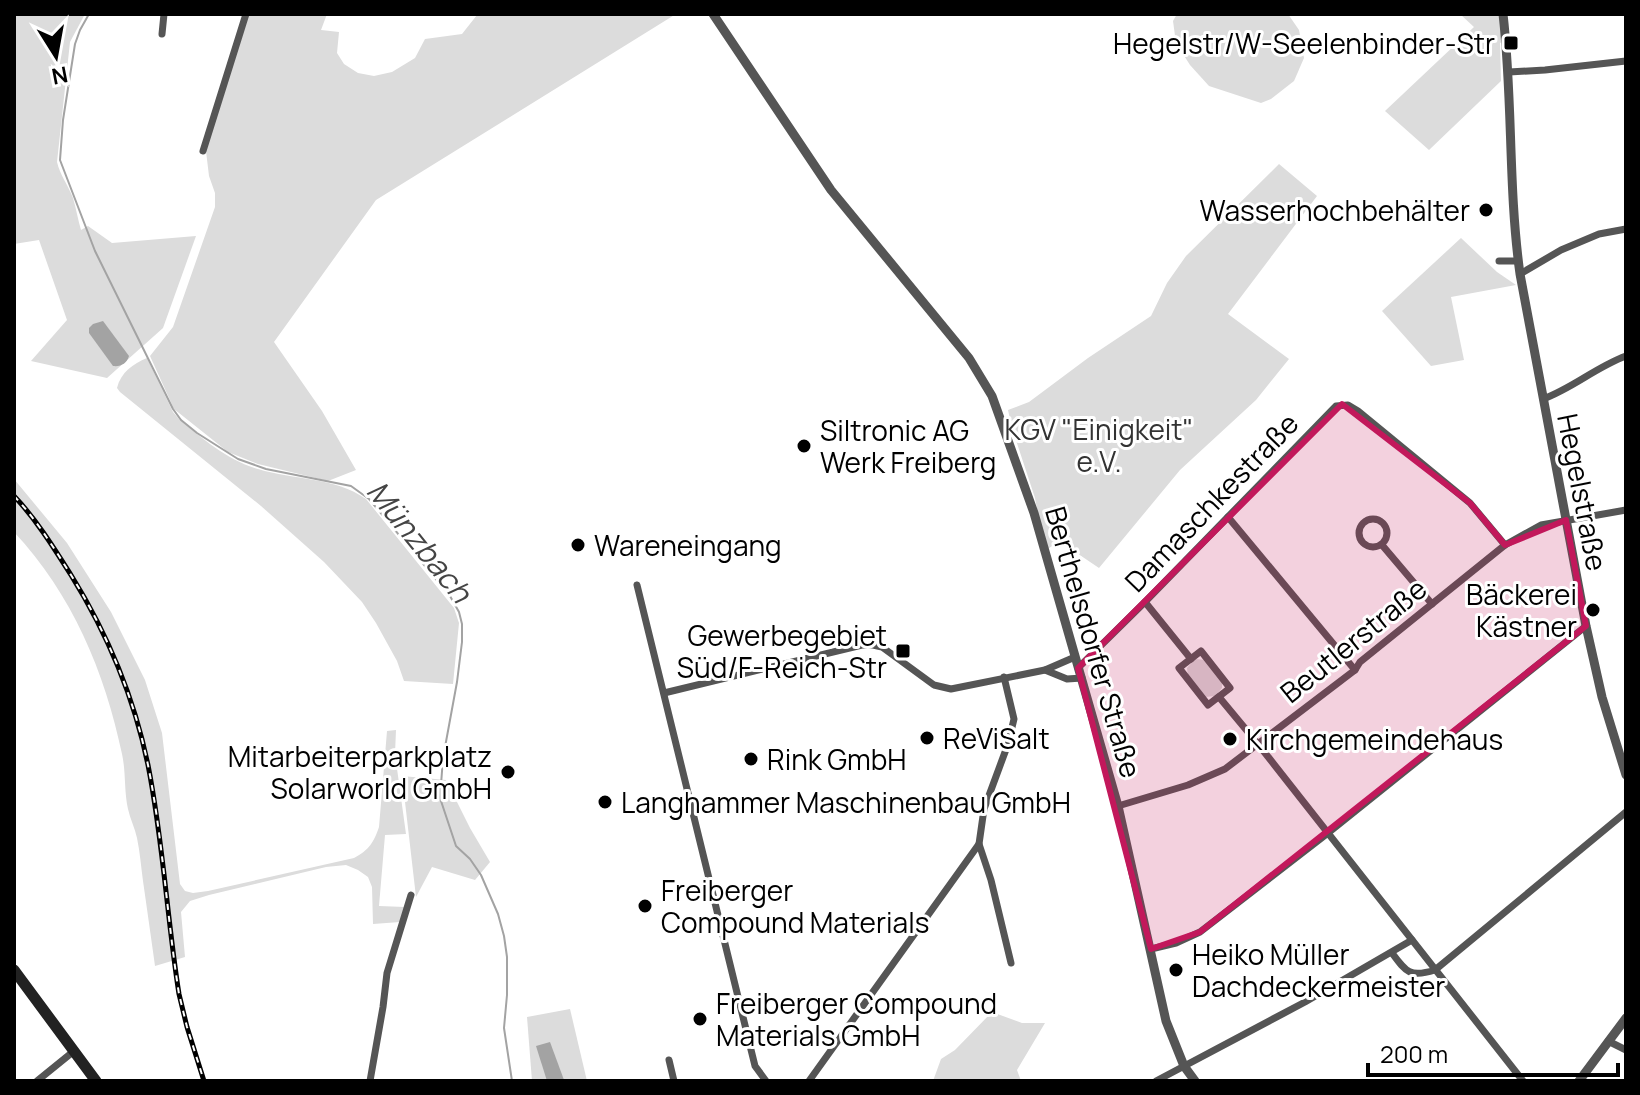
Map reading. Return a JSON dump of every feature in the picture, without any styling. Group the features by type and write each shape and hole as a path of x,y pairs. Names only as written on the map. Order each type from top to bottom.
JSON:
{"main road":[{"path":"14,970 96,1081"}],"street":[{"path":"162,34 164,14"},
{"path":"203,151 246,14"},
{"name":"Berthelsdorfer Straße","path":"713,14 831,190 924,302 980,374 992,396 1027,491 1118,806 1166,1021 1184,1066 1195,1081"},
{"name":"Hegelstraße","path":"1503,14 1520,274 1586,626 1602,697 1626,775"},
{"path":"1509,72 1626,61"},
{"path":"1520,274 1561,250 1599,234 1626,229"},
{"path":"1499,261 1518,261"},
{"path":"1543,399 1557,394 1609,362 1626,356"},
{"name":"Damaschkestraße","path":"1078,668 1336,406 1342,404 1358,411 1470,503 1505,545"},
{"name":"Beutlerstraße","path":"1118,806 1188,785 1225,769 1355,670 1360,662 1505,545 1541,525 1626,510"},
{"path":"1228,517 1355,670"},
{"path":"1372,519 1384,524 1387,534 1382,545 1369,547 1362,543 1358,533 1363,522 1372,519"},
{"path":"1382,545 1432,604"},
{"path":"637,585 755,1066 766,1081"},
{"path":"1145,602 1191,659"},
{"path":"1151,949 1176,943 1200,932 1586,626"},
{"path":"664,693 862,645 882,647 934,685 951,689 1045,670 1075,657"},
{"path":"1201,651 1230,688 1208,705 1179,668 1191,659 1201,651"},
{"path":"1045,670 1067,679 1082,678"},
{"path":"1004,677 1014,719 984,809 979,844 1011,963"},
{"path":"1219,697 1523,1081"},
{"path":"1392,953 1410,973 1435,970 1626,812"},
{"path":"809,1081 979,844"},
{"path":"370,1081 387,973 411,895"},
{"path":"1156,1081 1412,940"},
{"path":"1579,1081 1626,1018"},
{"path":"1608,1041 1626,1050"},
{"path":"37,1081 74,1051"},
{"path":"669,1060 674,1081"}],"highlighted area":[{"path":"1342,404 1470,503 1505,545 1566,520 1586,626 1200,932 1151,949 1078,668"}],"green space":[{"path":"14,14 85,14 70,42 57,162 73,198 81,230 88,226 112,243 196,236 163,328 107,378 31,361 67,320 39,240 14,244"},
{"path":"248,14 327,14 321,30 339,32 337,53 344,64 358,73 374,76 392,72 415,58 425,39 462,34 477,15 676,14 376,200 274,342 322,411 356,470 328,481 258,464 228,452 174,409 150,356 173,327 215,207 206,151"},
{"path":"1177,14 1288,14 1299,30 1304,58 1294,81 1261,103 1209,86 1176,43 1173,21"},
{"path":"1460,14 1499,14 1501,81 1429,150 1385,111 1474,27"},
{"name":"KGV \"Einigkeit\" e.V.","path":"1279,164 1317,196 1228,314 1289,359 1256,400 1180,470 1099,568 1059,541 1045,551 1035,498 1008,410 1029,402 1151,316 1167,283 1186,256"},
{"path":"1461,238 1497,272 1516,285 1451,297 1464,360 1431,366 1382,311"},
{"path":"147,358 173,412 226,454 258,469 328,483 366,499 454,608 459,623 453,684 404,681 397,661 362,602 324,562 261,506 120,392 117,388 125,373"},
{"path":"14,479 67,543 111,612 145,680 162,733 180,884 185,891 208,891 354,858 364,852 379,827 387,731 396,730 395,754 406,834 385,835 379,906 405,907 400,922 373,924 372,887 368,877 346,865 326,867 190,901 181,912 185,957 155,966 138,843 128,809 115,723 96,664 69,608 35,556 14,532"},
{"path":"1195,659 1206,660 1222,683 1215,696 1205,697 1188,676 1187,668"},
{"path":"402,776 446,780 490,862 475,880 432,867 416,897"},
{"path":"570,1009 587,1081 532,1081 527,1017"},
{"path":"992,1012 1022,1023 1045,1023 1017,1070 1021,1081 933,1081 941,1059 955,1050"}],"shaded area":[{"path":"103,321 129,356 121,365 113,366 89,333 93,324"},
{"path":"550,1042 564,1080 547,1081 536,1046"}],"waterway":[{"name":"Münzbach","path":"89,14 75,44 60,160 95,251 173,409 197,433 238,459 266,469 351,486 369,499 450,596 459,612 462,642 443,758 440,798 456,846 481,875 504,936 507,957 504,1028 512,1081"}],"railway":[{"path":"14,496 44,534 84,597 118,666 135,715 153,793 179,994 204,1081"}],"place":[{"name":"Hegelstr/W-Seelenbinder-Str","path":"1511,43"},
{"name":"Wasserhochbehälter","path":"1486,210"},
{"name":"Siltronic AG Werk Freiberg","path":"804,446"},
{"name":"Wareneingang","path":"578,545"},
{"name":"Bäckerei Kästner","path":"1593,610"},
{"name":"Gewerbegebiet Süd/F-Reich-Str","path":"903,651"},
{"name":"ReViSalt","path":"927,738"},
{"name":"Kirchgemeindehaus","path":"1230,739"},
{"name":"Rink GmbH","path":"751,759"},
{"name":"Mitarbeiterparkplatz Solarworld GmbH","path":"508,772"},
{"name":"Langhammer Maschinenbau GmbH","path":"605,802"},
{"name":"Freiberger Compound Materials","path":"645,906"},
{"name":"Heiko Müller Dachdeckermeister","path":"1176,970"},
{"name":"Freiberger Compound Materials GmbH","path":"700,1019"}]}
